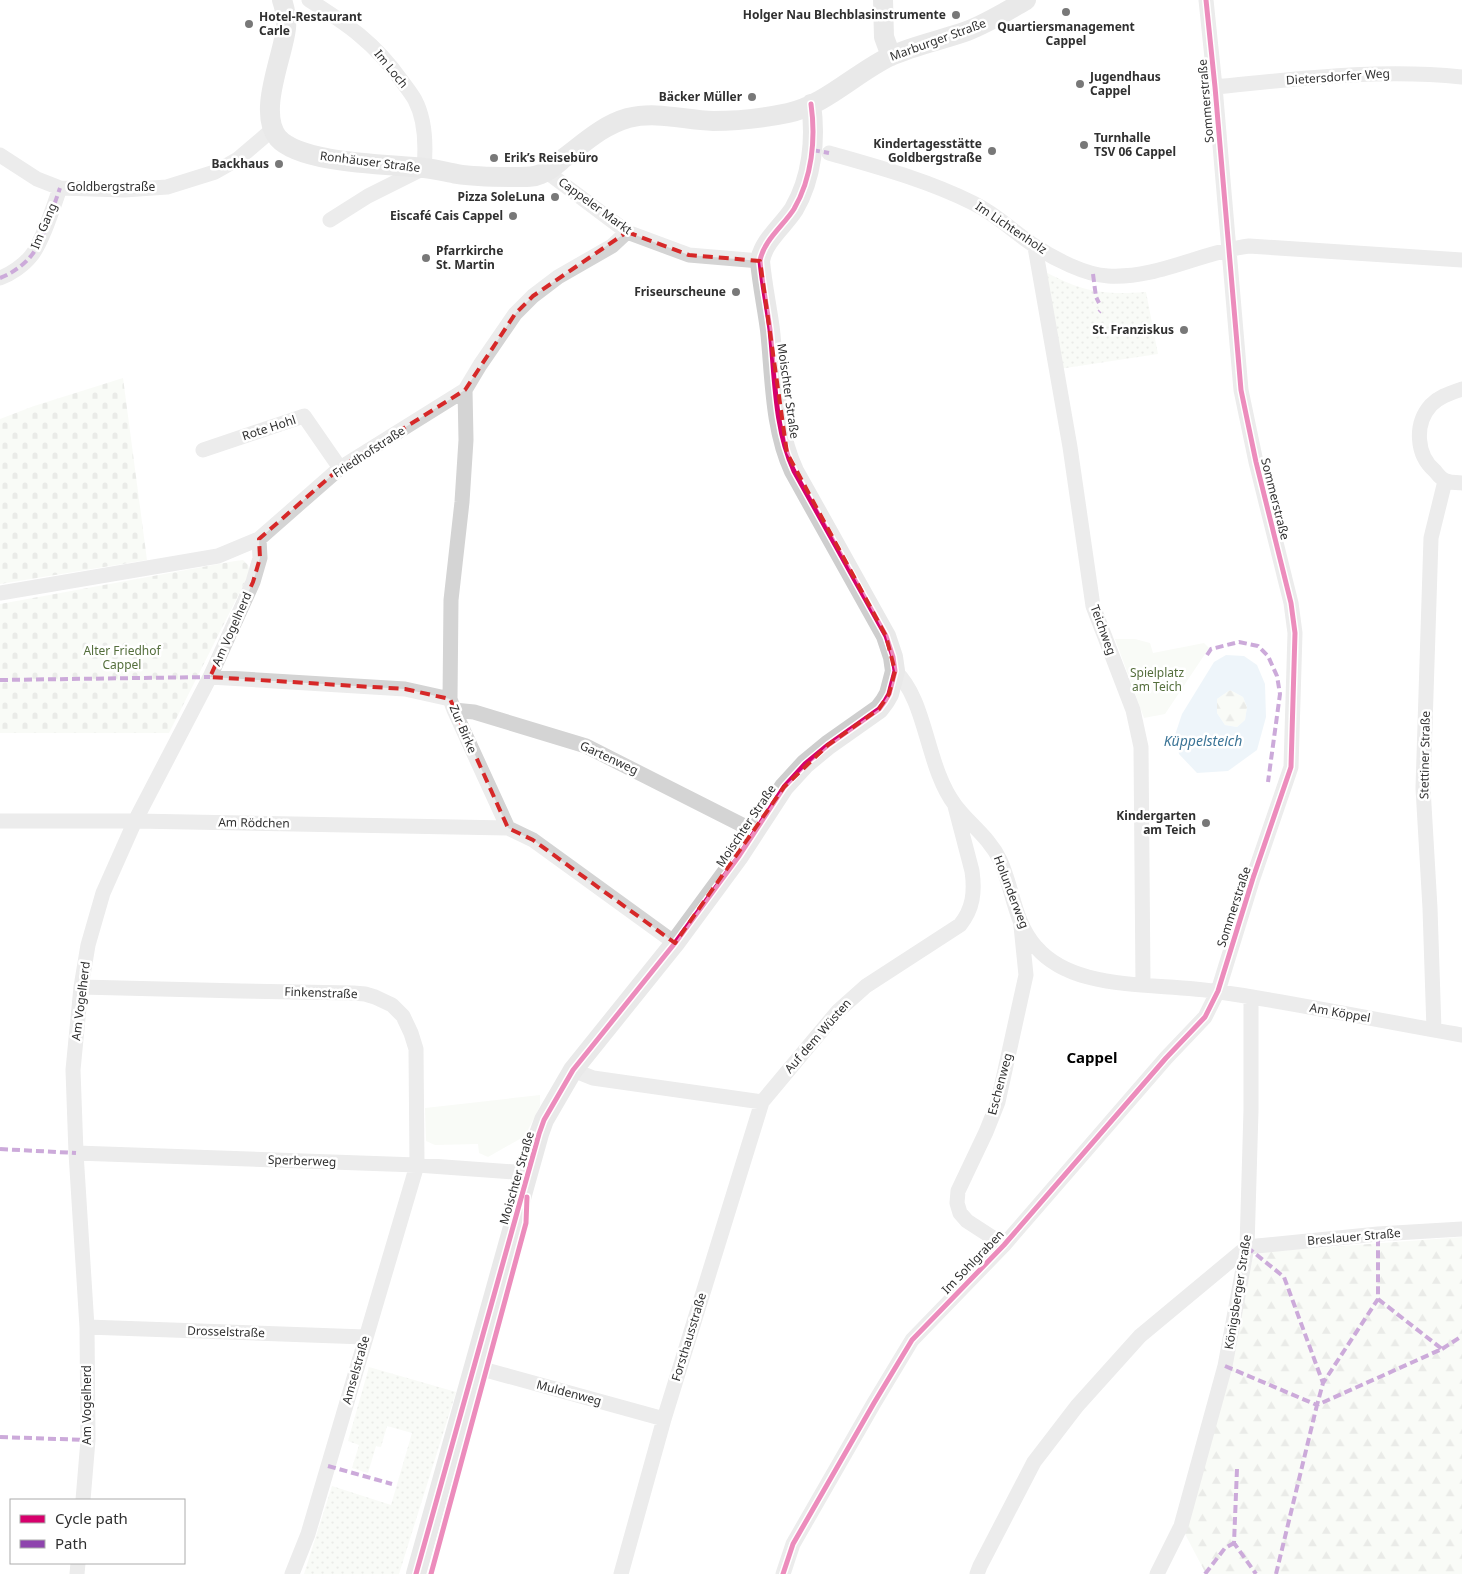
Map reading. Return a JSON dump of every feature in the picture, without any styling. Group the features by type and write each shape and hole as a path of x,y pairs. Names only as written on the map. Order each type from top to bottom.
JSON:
{"street":[{"path":"273,129 270,101 286,28 286,13 283,0"},
{"name":"Im Loch","path":"309,0 366,38 387,61 415,100 425,140 424,168"},
{"path":"883,0 884,38 891,56"},
{"name":"Marburger Straße","path":"547,172 597,133 628,118 670,115 712,121 792,112 811,104 891,56 968,30 994,19 1026,0"},
{"name":"Sommerstraße","path":"1206,0 1241,390 1256,462 1290,603 1295,633 1291,767 1218,991"},
{"name":"Dietersdorfer Weg","path":"1215,87 1331,76 1402,72 1462,77"},
{"path":"760,261 764,250 793,210 805,186 812,150 811,104"},
{"name":"Ronhäuser Straße","path":"273,129 287,145 328,159 494,177 530,177 547,172"},
{"name":"Goldbergstraße","path":"0,156 37,179 60,188 124,190 167,187 215,172 238,160 273,129"},
{"name":"Im Lichtenholz","path":"829,153 909,176 951,193 996,216 1035,247 1076,268 1093,274 1121,276 1158,271 1229,248 1249,246 1462,260"},
{"path":"330,220 368,196 424,168"},
{"name":"Cappeler Markt","path":"547,172 627,232 689,254 760,261"},
{"name":"Im Gang","path":"0,278 20,266 32,255 47,224 60,188"},
{"name":"Friedhofstraße","path":"0,593 218,556 259,539 340,468 465,390 515,314 533,296 558,277 612,246 627,232"},
{"name":"Teichweg","path":"1035,247 1070,446 1093,606 1133,710 1141,747 1143,984"},
{"name":"Moischter Straße","path":"416,1574 544,1120 573,1070 675,943 739,856 784,787 805,764 828,744 879,710 889,694 895,671 893,657 886,636 794,471 789,457 778,409 770,328 760,261"},
{"path":"1462,389 1445,395 1432,404 1422,418 1420,432 1420,448 1429,466 1445,481 1462,483"},
{"name":"Zur Birke","path":"465,390 466,440 451,600 452,704 508,828"},
{"name":"Rote Hohl","path":"203,450 304,416 340,468"},
{"name":"Stettiner Straße","path":"1434,1030 1430,908 1423,788 1431,538 1445,481"},
{"name":"Am Vogelherd","path":"83,1499 88,1440 87,1327 76,1153 73,1070 81,987 88,945 103,893 135,821 210,677 253,582 260,558 259,539"},
{"name":"Holunderweg","path":"895,671 913,696 933,762 954,804 994,848 1001,862 1021,924 1036,947 1052,961 1067,970 1103,980 1218,991"},
{"name":"Gartenweg","path":"210,677 405,689 586,746 754,831"},
{"name":"Auf dem Wüsten","path":"762,1102 838,1011 853,996 960,925 967,917 973,900 974,881 954,804"},
{"name":"Am Rödchen","path":"0,821 135,821 508,828"},
{"path":"508,828 533,840 675,943"},
{"name":"Eschenweg","path":"1004,1245 967,1221 957,1204 958,1191 998,1102 1026,975 1021,924"},
{"name":"Finkenstraße","path":"81,987 353,993 385,1001 403,1016 414,1041 417,1164"},
{"name":"Am Köppel","path":"1218,991 1462,1035"},
{"name":"Im Sohlgraben","path":"784,1574 793,1544 912,1340 1004,1245 1166,1058 1205,1017 1218,991"},
{"name":"Königsberger Straße","path":"1157,1574 1180,1526 1223,1375 1247,1247 1251,1110 1251,997"},
{"path":"573,1070 593,1078 762,1102"},
{"name":"Forsthausstraße","path":"621,1574 664,1419 762,1102"},
{"name":"Sperberweg","path":"76,1153 417,1164 528,1173"},
{"name":"Amselstraße","path":"292,1574 308,1534 417,1164"},
{"name":"Breslauer Straße","path":"1247,1247 1378,1234 1462,1229"},
{"path":"977,1574 1034,1462 1078,1406 1140,1336 1247,1247"},
{"name":"Drosselstraße","path":"87,1327 366,1337"},
{"name":"Muldenweg","path":"475,1368 664,1419"}],"highlighted area":[{"path":"627,232 689,255 760,261 787,453 886,636 895,671 889,694 879,709 828,745 784,787 675,943 533,840 508,828 450,699 405,689 210,677 253,582 260,558 259,539 340,468 465,390 515,314 533,296"}],"green space":[{"path":"1042,270 1069,283 1092,290 1116,293 1146,292 1158,354 1059,369"},
{"path":"123,378 147,560 0,584 0,419 34,406"},
{"name":"Alter Friedhof Cappel","path":"243,560 248,565 250,572 169,733 0,733 0,604"},
{"name":"Spielplatz am Teich","path":"1115,639 1135,639 1150,643 1153,653 1204,643 1209,648 1165,714 1144,718"},
{"path":"1230,690 1243,697 1247,707 1245,720 1237,727 1225,725 1217,713 1217,699"},
{"path":"540,1095 540,1106 525,1136 488,1157 479,1153 478,1144 435,1145 426,1141 425,1108"},
{"path":"1462,1237 1462,1574 1206,1574 1185,1534 1229,1368 1252,1260 1262,1252"},
{"path":"369,1367 456,1392 399,1574 304,1574 332,1486 391,1505 412,1433 387,1426 381,1447 376,1446 368,1473 352,1468 359,1445 348,1441"}],"water":[{"name":"Küppelsteich","path":"1226,655 1244,656 1257,665 1265,684 1266,717 1257,750 1228,771 1197,773 1179,754 1175,735 1182,714 1214,662","holes":["1230,690 1243,697 1247,707 1245,720 1237,727 1225,725 1217,713 1217,699"]}],"marked path":[{"path":"812,150 829,153"},
{"path":"0,278 21,266 35,250 60,188"},
{"path":"1093,274 1096,297 1099,303"},
{"path":"1207,655 1211,649 1239,642 1258,646 1268,656 1277,676 1280,694 1268,782"},
{"path":"0,680 210,677"},
{"path":"0,1149 76,1153"},
{"path":"1225,1366 1317,1405 1323,1383 1378,1299 1378,1234"},
{"path":"1247,1247 1284,1277 1323,1383"},
{"path":"1276,1574 1317,1405 1442,1349 1378,1299"},
{"path":"1442,1349 1462,1336"},
{"path":"0,1437 88,1440"},
{"path":"328,1466 392,1484"},
{"path":"1237,1469 1234,1543 1256,1574"},
{"path":"1205,1574 1225,1548 1234,1543"}],"cycle path":[{"path":"783,1574 793,1544 912,1340 1004,1245 1166,1058 1205,1017 1218,991 1253,878 1291,767 1295,633 1291,603 1256,462 1241,390 1206,0"},
{"path":"416,1574 544,1120 573,1070 675,943 739,856 784,787 805,764 828,745 879,709 889,694 895,671 893,657 886,636 794,471 787,454 776,402 770,330 760,261 769,240 794,209 805,184 813,144 811,104"},
{"path":"431,1574 526,1223 527,1197"}],"place":[{"name":"Quartiersmanagement Cappel","path":"1066,12"},
{"name":"Holger Nau Blechblasinstrumente","path":"956,15"},
{"name":"Hotel-Restaurant Carle","path":"249,24"},
{"name":"Jugendhaus Cappel","path":"1080,84"},
{"name":"Bäcker Müller","path":"752,97"},
{"name":"Turnhalle TSV 06 Cappel","path":"1084,145"},
{"name":"Kindertagesstätte Goldbergstraße","path":"992,151"},
{"name":"Erik’s Reisebüro","path":"494,158"},
{"name":"Backhaus","path":"279,164"},
{"name":"Pizza SoleLuna","path":"555,197"},
{"name":"Eiscafé Cais Cappel","path":"513,216"},
{"name":"Pfarrkirche St. Martin","path":"426,258"},
{"name":"Friseurscheune","path":"736,292"},
{"name":"St. Franziskus","path":"1184,330"},
{"name":"Kindergarten am Teich","path":"1206,823"}],"district":[{"name":"Cappel","path":"1092,1058"}]}
